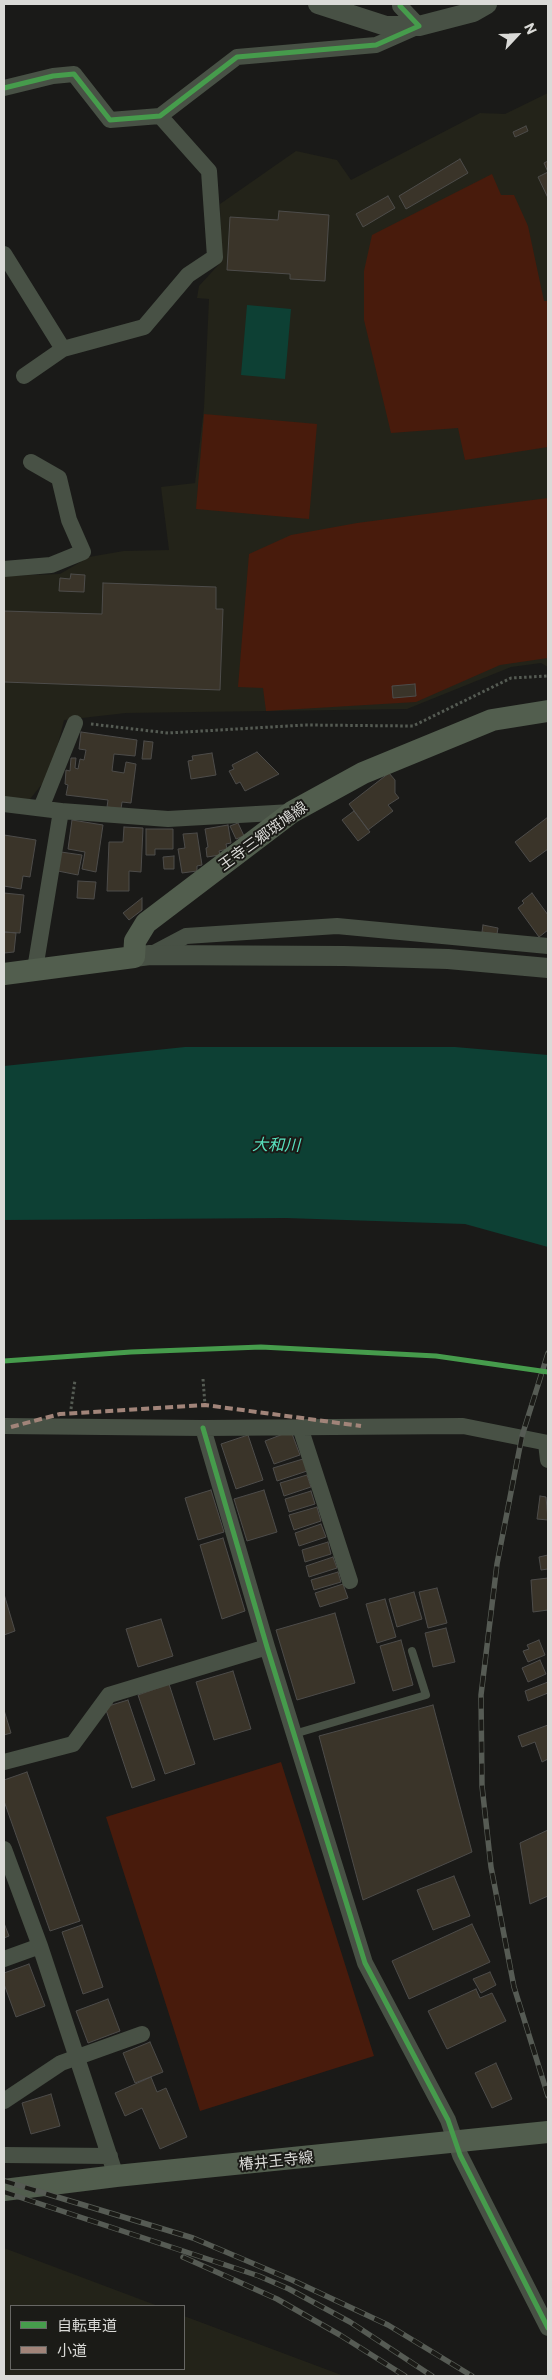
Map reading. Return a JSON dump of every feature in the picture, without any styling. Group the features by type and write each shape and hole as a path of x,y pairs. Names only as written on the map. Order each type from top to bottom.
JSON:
{"main road":[{"name":"王寺三郷斑鳩線","path":"142,956 135,940 146,923 292,812 363,773 483,723 548,711"},
{"path":"4,974 142,956"},
{"name":"椿井王寺線","path":"4,2190 113,2166 456,2142 548,2132"}],"street":[{"path":"318,4 386,26 419,26"},
{"path":"400,4 419,26"},
{"path":"4,88 53,76 74,74 110,120 160,116 237,57 376,45 419,26 473,12 487,4"},
{"path":"24,376 63,349 144,327 188,275 216,257 209,171 160,116"},
{"path":"4,254 63,349"},
{"path":"4,570 51,565 83,552 69,520 59,478 31,462"},
{"path":"42,808 75,723"},
{"path":"4,804 61,811 168,819 292,812"},
{"path":"35,969 61,811"},
{"path":"142,956 186,936 337,926 548,946"},
{"path":"142,956 344,956 448,959 548,968"},
{"path":"4,1435 67,1420"},
{"path":"4,1426 67,1420 203,1428 463,1426 522,1436 547,1443 548,1460"},
{"path":"300,1427 350,1581"},
{"path":"203,1428 267,1647 365,1963 448,2120 460,2155 548,2328"},
{"path":"4,1762 73,1744 109,1695 267,1647"},
{"path":"4,1849 40,1946 113,2166 4,2155"},
{"path":"4,1959 40,1946"},
{"path":"4,2101 61,2063 142,2034"}],"lane":[{"path":"294,1734 426,1695 412,1652"}],"path":[{"path":"75,723 168,733 305,725 413,726 511,678 548,676"},
{"path":"203,1379 205,1405"},
{"path":"67,1420 75,1380"}],"shaded area":[{"path":"548,93 548,667 541,663 511,667 407,709 126,713 64,720 51,773 26,804 4,800 4,576 60,574 89,557 124,551 169,550 161,487 195,483 204,408 209,299 197,298 199,286 221,262 220,204 296,151 337,160 351,180 480,113 505,114"},
{"path":"492,174 501,195 514,195 528,226 544,301 548,301 548,447 465,460 458,428 391,433 364,320 364,271 372,235"},
{"path":"204,414 317,424 309,519 196,509"},
{"path":"548,498 548,658 500,665 416,702 266,711 263,688 238,687 249,554 291,535 357,523"},
{"path":"281,1762 374,2056 200,2111 106,1817"},
{"path":"4,2248 155,2305 10,2305 10,2370 185,2370 185,2316 344,2376 4,2376"}],"water":[{"path":"247,305 291,309 285,379 241,375"},
{"name":"大和川","path":"185,1047 455,1047 548,1055 548,1247 465,1224 286,1218 4,1220 4,1066"}],"building":[{"path":"526,126 528,131 515,137 513,132"},
{"path":"460,159 468,173 406,209 399,196"},
{"path":"548,161 548,172 544,163"},
{"path":"548,172 548,198 538,177"},
{"path":"388,196 395,208 363,227 356,214"},
{"path":"279,211 329,215 325,281 290,279 290,274 227,270 230,217 278,220"},
{"path":"71,574 85,575 84,592 59,591 60,578 70,579"},
{"path":"103,583 216,587 216,609 223,609 220,690 4,682 4,611 102,614"},
{"path":"415,684 416,696 393,698 392,686"},
{"path":"81,732 137,740 135,756 114,754 112,771 124,773 126,762 136,764 131,803 122,802 121,809 107,807 108,800 66,795 68,785 65,784 66,770 70,771 71,758 76,758 75,768 78,769 80,759 84,760 86,750 79,749"},
{"path":"144,741 153,742 151,759 142,759"},
{"path":"257,752 279,774 245,791 240,782 236,784 229,771 234,769 232,765"},
{"path":"212,753 216,775 191,779 188,761 193,760 192,756"},
{"path":"389,773 395,780 395,793 399,798 388,805 393,811 368,830 349,804"},
{"path":"354,811 370,832 358,841 342,820"},
{"path":"548,817 548,849 530,862 515,842"},
{"path":"72,820 103,825 96,872 82,869 85,852 68,849"},
{"path":"238,823 244,836 236,839 230,826"},
{"path":"228,825 231,843 226,844 227,849 219,851 220,855 207,857 206,848 208,847 205,829"},
{"path":"124,827 143,828 141,872 129,871 129,891 107,891 109,842 123,842"},
{"path":"146,829 173,829 173,849 155,849 155,855 146,855"},
{"path":"197,833 202,865 197,866 197,871 182,873 178,849 185,848 183,834"},
{"path":"4,835 36,840 30,877 23,876 21,889 4,886"},
{"path":"61,852 82,855 78,875 58,871"},
{"path":"174,856 174,869 164,869 163,857"},
{"path":"78,881 96,882 94,899 77,898"},
{"path":"4,893 24,895 20,933 4,932"},
{"path":"532,893 548,915 548,930 539,937 518,908 524,903 522,901"},
{"path":"142,898 142,910 129,920 123,913"},
{"path":"483,925 498,928 497,934 482,932"},
{"path":"4,932 16,933 14,952 4,953"},
{"path":"291,1431 300,1455 274,1464 265,1441"},
{"path":"248,1435 263,1480 236,1489 221,1444"},
{"path":"303,1459 307,1471 277,1481 273,1468"},
{"path":"307,1475 311,1487 284,1496 280,1483"},
{"path":"211,1490 224,1532 198,1540 185,1498"},
{"path":"264,1490 277,1532 247,1541 234,1499"},
{"path":"311,1491 315,1504 289,1512 285,1499"},
{"path":"540,1496 546,1497 548,1520 537,1519"},
{"path":"317,1507 321,1521 294,1530 289,1515"},
{"path":"321,1524 326,1537 299,1546 295,1533"},
{"path":"223,1538 245,1611 222,1619 200,1545"},
{"path":"328,1542 331,1554 305,1562 302,1550"},
{"path":"548,1555 548,1569 541,1570 539,1557"},
{"path":"333,1557 337,1568 309,1577 306,1566"},
{"path":"338,1572 341,1582 314,1590 311,1580"},
{"path":"548,1578 548,1610 533,1612 531,1580"},
{"path":"343,1584 348,1598 320,1607 315,1593"},
{"path":"437,1588 447,1623 428,1628 419,1592"},
{"path":"414,1592 422,1619 397,1627 389,1599"},
{"path":"4,1594 15,1631 4,1635"},
{"path":"385,1599 396,1637 377,1643 366,1604"},
{"path":"335,1613 355,1683 297,1700 276,1630"},
{"path":"161,1619 173,1656 138,1667 126,1629"},
{"path":"446,1628 455,1662 433,1667 425,1633"},
{"path":"401,1640 413,1685 393,1691 380,1646"},
{"path":"539,1640 545,1655 528,1662 523,1651 529,1649 527,1645"},
{"path":"540,1660 546,1674 528,1682 522,1668"},
{"path":"233,1671 251,1729 214,1740 196,1682"},
{"path":"548,1682 548,1693 528,1701 525,1691"},
{"path":"169,1684 195,1764 165,1774 138,1695"},
{"path":"128,1700 155,1780 132,1788 105,1707"},
{"path":"433,1705 472,1852 363,1900 319,1736"},
{"path":"4,1710 11,1733 4,1735"},
{"path":"548,1725 548,1759 542,1762 535,1742 522,1747 518,1736"},
{"path":"27,1772 80,1921 50,1931 4,1801 4,1780"},
{"path":"548,1830 548,1896 530,1904 520,1843"},
{"path":"454,1876 470,1916 433,1930 417,1890"},
{"path":"4,1923 9,1936 4,1938"},
{"path":"472,1924 490,1962 409,1999 392,1961"},
{"path":"82,1925 103,1987 83,1994 62,1932"},
{"path":"29,1964 45,2006 16,2017 4,1984 4,1973"},
{"path":"490,1972 496,1985 481,1993 473,1979"},
{"path":"476,1989 480,1998 492,1993 506,2021 447,2049 428,2011"},
{"path":"108,1999 120,2031 88,2043 76,2011"},
{"path":"150,2042 163,2072 135,2083 123,2053"},
{"path":"496,2063 512,2099 492,2108 475,2073"},
{"path":"151,2077 157,2092 166,2088 187,2137 160,2149 142,2108 125,2116 115,2093"},
{"path":"51,2094 60,2126 31,2134 22,2103"}],"railway":[{"path":"548,1353 522,1436 497,1564 481,1695 482,1786 491,1867 514,1987 548,2096"},
{"path":"4,2181 193,2238 292,2280 388,2325 472,2376"},
{"path":"4,2192 259,2276 289,2289 350,2322 432,2376"},
{"path":"183,2257 277,2299 340,2335 405,2376"}],"marked path":[{"path":"11,1427 60,1414 205,1405 361,1426"}],"cycle path":[{"path":"4,88 53,76 74,74 110,120 160,116 237,57 376,45 419,26 400,4"},
{"path":"4,1361 131,1352 261,1347 436,1356 548,1372"},
{"path":"203,1428 267,1647 365,1963 448,2120 460,2155 548,2328"}]}
